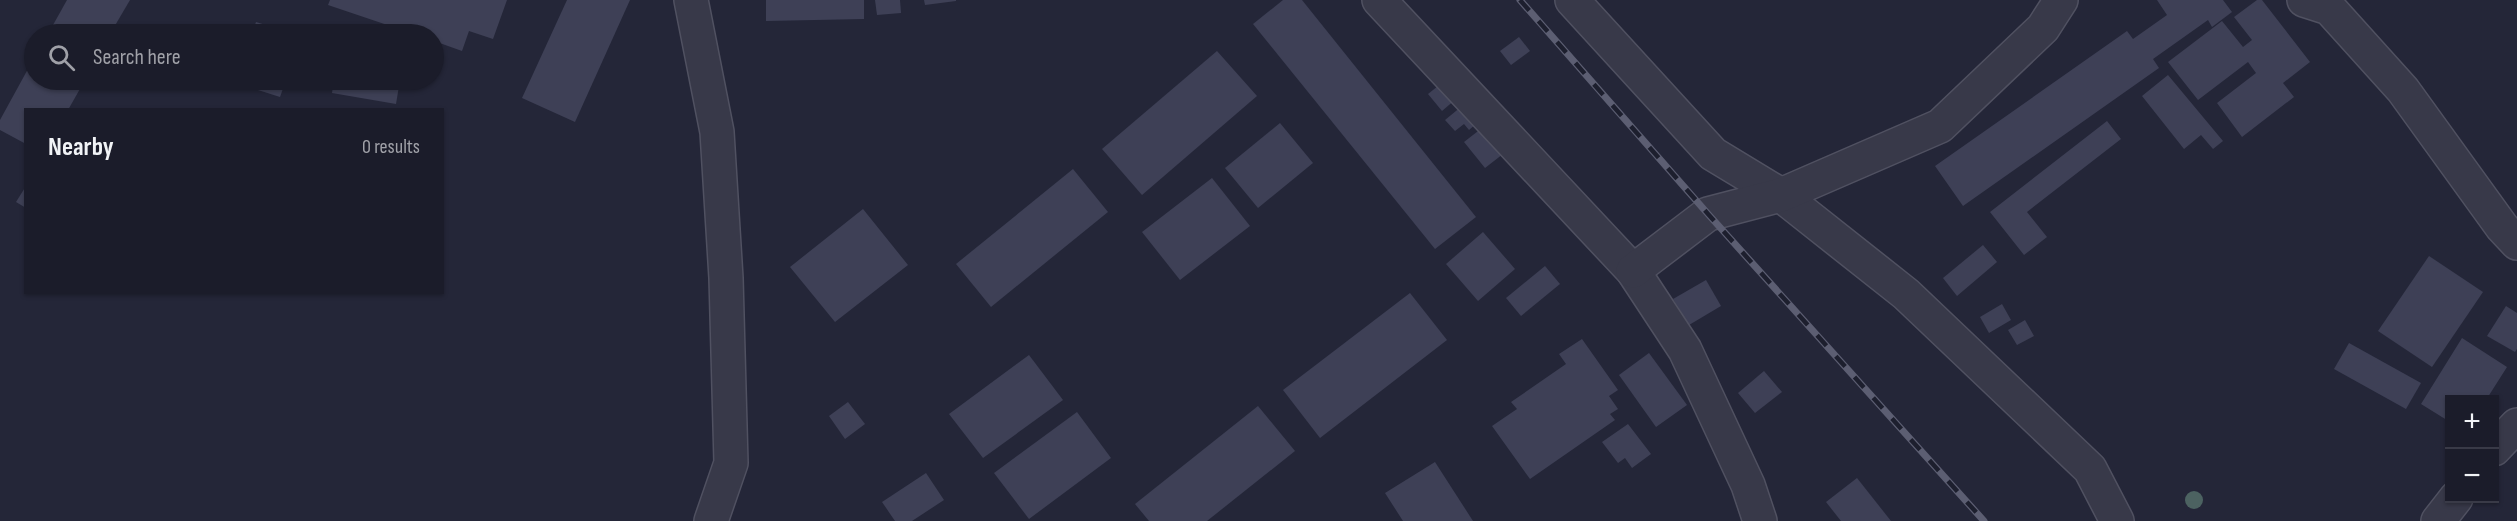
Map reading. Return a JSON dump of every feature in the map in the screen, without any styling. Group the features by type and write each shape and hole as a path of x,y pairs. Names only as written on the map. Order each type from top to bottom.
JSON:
{"street":[{"path":"691,0 717,132 726,278 731,463 711,521"},
{"path":"1379,0 1633,272 1685,350 1748,485 1760,521"},
{"path":"1572,0 1713,154 1781,195 1906,294 2090,469 2117,521"},
{"path":"1633,272 1708,214 1781,195 1940,126 2043,28 2061,0"},
{"path":"2324,3 2403,90 2502,227 2517,243"},
{"path":"2499,444 2517,425"},
{"path":"2438,521 2452,503"}],"building":[{"path":"67,0 130,0 116,24 54,24"},
{"path":"330,0 507,0 493,39 469,31 462,51 444,45 444,24 384,24 328,5"},
{"path":"567,0 630,0 575,122 522,98"},
{"path":"766,0 864,0 864,19 766,21"},
{"path":"875,0 900,0 901,13 877,15"},
{"path":"924,0 956,0 956,1 925,5"},
{"path":"1283,0 1302,0 1476,217 1435,249 1253,24"},
{"path":"2157,0 2223,0 2232,12 2212,27 2208,20 2153,59 2159,68 1963,206 1935,166 2127,31 2133,39 2167,15"},
{"path":"2257,0 2262,0 2310,62 2283,83 2294,97 2242,137 2217,103 2256,73 2248,62 2198,100 2168,62 2222,21 2243,47 2252,40 2234,17"},
{"path":"1519,37 1530,51 1511,65 1500,51"},
{"path":"1217,51 1257,96 1142,195 1102,149"},
{"path":"2168,75 2223,141 2213,149 2201,135 2184,149 2142,96"},
{"path":"24,76 24,90 79,90 69,108 24,108 24,143 0,130 0,120"},
{"path":"1443,82 1456,99 1442,111 1428,94"},
{"path":"258,90 282,90 280,97"},
{"path":"332,90 398,90 396,104 332,93"},
{"path":"1462,106 1477,123 1469,130 1464,124 1455,131 1445,120"},
{"path":"2107,121 2121,139 2027,212 2047,237 2024,255 1990,212"},
{"path":"1280,123 1313,163 1258,208 1225,168"},
{"path":"1482,128 1503,154 1485,168 1464,142"},
{"path":"1073,169 1108,212 991,307 956,264"},
{"path":"1212,178 1250,226 1180,280 1142,232"},
{"path":"24,189 24,207 16,202"},
{"path":"863,209 908,265 835,322 790,267"},
{"path":"1483,232 1515,269 1478,301 1446,264"},
{"path":"1983,245 1997,262 1957,296 1943,278"},
{"path":"2429,256 2483,292 2432,367 2378,331"},
{"path":"1545,266 1560,284 1521,316 1506,298"},
{"path":"1706,280 1721,306 1689,325 1673,299"},
{"path":"1410,293 1447,340 1320,438 1283,390"},
{"path":"2002,304 2011,320 1989,333 1980,317"},
{"path":"2506,306 2517,313 2517,349 2515,352 2487,336"},
{"path":"2025,320 2034,336 2017,345 2008,330"},
{"path":"2462,338 2507,367 2489,395 2445,395 2445,419 2421,404"},
{"path":"1582,339 1618,390 1609,396 1618,409 1610,414 1615,420 1530,479 1492,426 1517,409 1511,402 1566,364 1559,354"},
{"path":"2349,343 2421,383 2406,409 2334,369"},
{"path":"1649,353 1687,405 1656,427 1619,375"},
{"path":"1029,355 1063,400 983,458 949,414"},
{"path":"1764,371 1782,392 1755,413 1738,393"},
{"path":"848,402 865,424 845,439 829,416"},
{"path":"1258,406 1295,451 1207,521 1149,521 1135,504"},
{"path":"1077,412 1111,458 1029,519 994,473"},
{"path":"1628,424 1651,454 1632,468 1625,458 1618,463 1602,442"},
{"path":"1435,462 1473,521 1403,521 1385,493"},
{"path":"926,473 944,500 912,521 895,521 882,502"},
{"path":"1857,478 1891,521 1841,521 1826,502"}],"railway":[{"path":"1520,0 1708,214 1984,521"}]}
